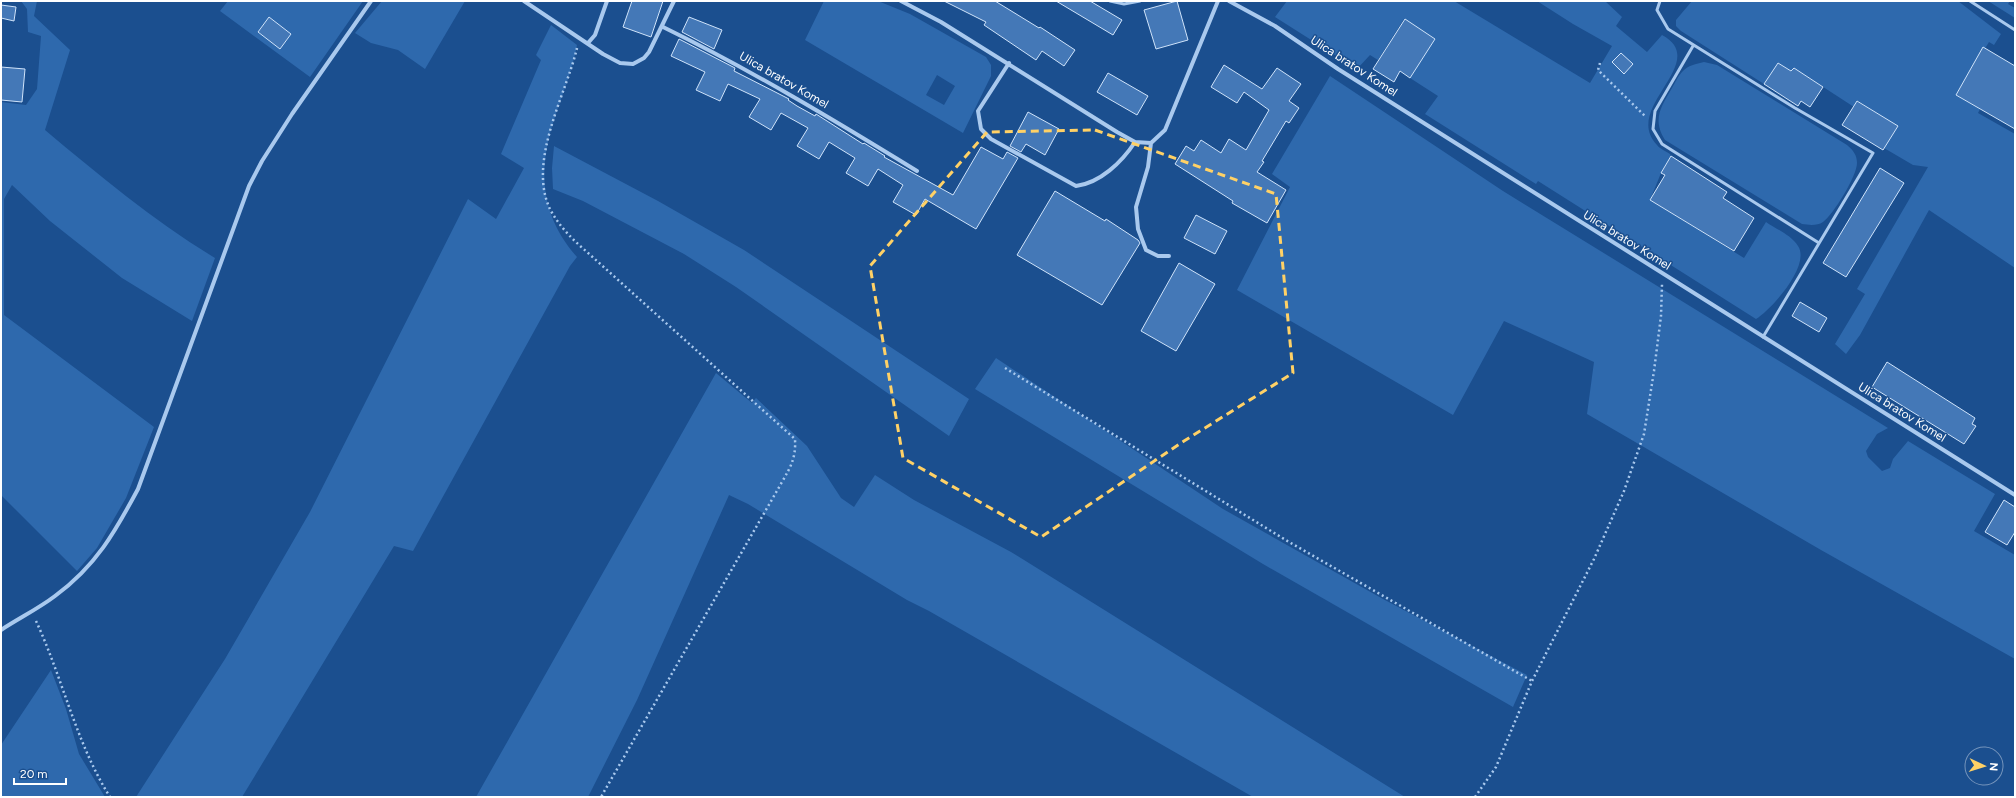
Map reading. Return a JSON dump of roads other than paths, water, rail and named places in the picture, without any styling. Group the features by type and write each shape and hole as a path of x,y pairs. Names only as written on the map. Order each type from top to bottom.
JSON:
{"street":[{"path":"1,630 54,597 75,581 96,559 118,526 138,489 249,186 262,161 292,114 371,1"},
{"path":"524,1 603,54 620,63 633,64 644,58 649,52 663,27 674,1"},
{"path":"588,44 595,35 607,1"},
{"path":"901,1 941,22 1135,142 1151,143"},
{"path":"1169,256 1158,256 1146,250 1138,229 1136,207 1148,167 1151,143 1165,130 1218,1"},
{"name":"Ulica bratov Komel","path":"1229,1 1275,26 1345,73 1662,274 2015,495"},
{"name":"Ulica bratov Komel","path":"663,27 720,55 796,97 917,171"},
{"path":"1009,64 978,112 981,130 991,139 1076,186 1087,185 1109,171 1126,155 1135,142"}],"lane":[{"path":"1110,1 1124,4 1140,1"},
{"path":"1660,1 1656,10 1668,29 1693,46 1795,108 1873,153 1763,337"},
{"path":"1970,1 2015,30"},
{"path":"1693,46 1655,111 1653,129 1662,144 1819,243"}]}
